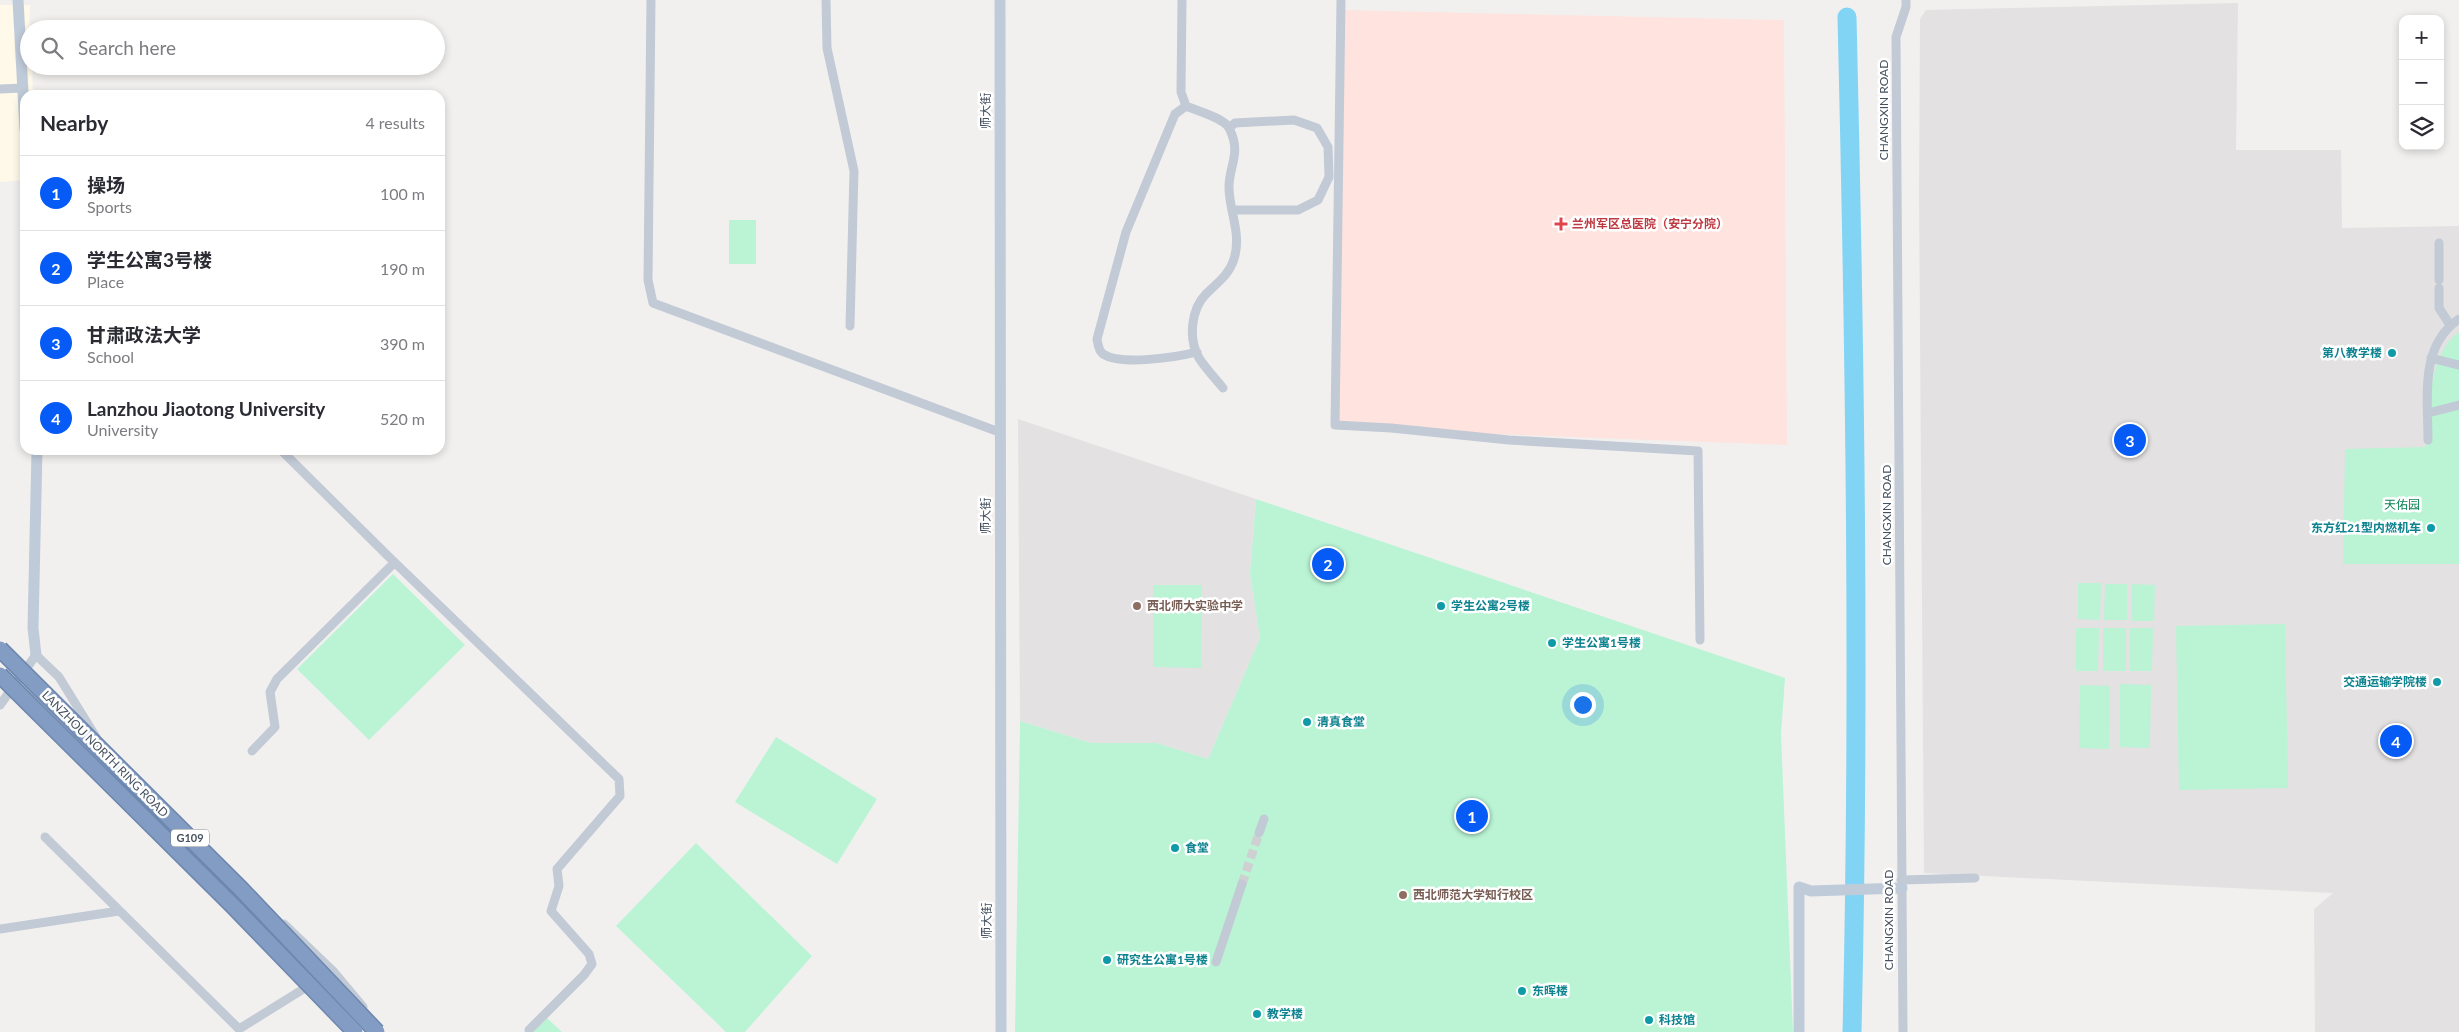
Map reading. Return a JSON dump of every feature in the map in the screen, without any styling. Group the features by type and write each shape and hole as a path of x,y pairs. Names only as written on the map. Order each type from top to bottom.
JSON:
{"highway":[{"name":"LANZHOU NORTH RING ROAD","path":"0,649 242,890 377,1032"},
{"name":"LANZHOU NORTH RING ROAD","path":"0,675 232,905 355,1032"}],"street":[{"path":"18,0 20,44"},
{"path":"650,0 648,280 653,303 999,432"},
{"path":"826,0 827,48 854,170 850,326"},
{"name":"师大街","path":"1000,0 1001,1032"},
{"path":"1182,0 1181,92 1186,106 1205,115 1222,120 1229,128 1236,151 1229,184 1238,235 1234,258 1226,276 1206,294 1196,308 1193,323 1197,352 1223,388"},
{"path":"1341,0 1335,426 1391,428 1509,440 1698,451 1700,640"},
{"name":"CHANGXIN ROAD","path":"1903,1032 1896,37 1906,7 1906,0"},
{"path":"0,88 22,88 21,75"},
{"path":"1186,106 1175,114 1126,232 1098,339 1099,350 1104,354 1119,357 1172,358 1197,352"},
{"path":"1229,128 1235,123 1294,120 1317,128 1328,148 1329,177 1318,200 1298,210 1234,210"},
{"path":"2439,243 2439,308 2450,325"},
{"path":"2428,440 2431,358 2438,340 2450,325 2459,319"},
{"path":"2431,358 2458,365"},
{"path":"2428,413 2459,405"},
{"path":"37,455 33,628 36,655 59,677 94,735 144,788 332,971 384,1032"},
{"path":"287,455 394,563 620,779 620,796 557,869 558,886 551,911 590,954 592,964 529,1030"},
{"path":"252,750 275,727 270,692 278,679 394,563"},
{"path":"0,705 36,655"},
{"path":"1259,834 1264,819"},
{"path":"45,837 239,1029 332,971"},
{"path":"1799,1032 1799,887 1811,891 1866,889 1974,878"},
{"path":"1216,962 1242,884"},
{"path":"0,929 119,911"}],"shaded area":[{"path":"2238,3 2236,150 2341,150 2342,228 2459,226 2459,1032 2315,1032 2314,909 2333,893 1924,873 1919,194 1920,19 1926,10"},
{"path":"0,5 30,5 30,20 20,20 20,75 32,75 33,90 20,90 20,180 0,182"},
{"name":"兰州军区总医院（安宁分院）","path":"1341,10 1784,20 1787,445 1333,428"},
{"name":"西北师大实验中学","path":"1018,419 1256,499 1250,574 1260,638 1208,759 1157,743 1091,743 1020,721"}],"green space":[{"path":"729,220 756,220 756,264 729,264"},
{"name":"天佑园","path":"2459,332 2459,564 2343,564 2345,449 2426,447 2432,384 2436,369 2441,354"},
{"name":"西北师范大学知行校区","path":"1256,499 1785,678 1781,734 1793,1032 1015,1032 1020,721 1091,743 1157,743 1208,759 1260,638 1250,574"},
{"path":"393,574 465,645 369,740 297,669"},
{"path":"2078,583 2101,583 2100,620 2078,619"},
{"path":"2105,584 2127,584 2127,620 2104,620"},
{"path":"2132,584 2155,585 2154,621 2132,621"},
{"path":"1153,585 1202,585 1201,668 1153,667"},
{"path":"2285,624 2288,788 2179,790 2176,626"},
{"path":"2076,628 2099,628 2098,671 2076,671"},
{"path":"2103,628 2126,628 2126,671 2103,671"},
{"path":"2130,628 2153,628 2152,671 2130,671"},
{"path":"2120,684 2151,685 2150,748 2120,747"},
{"path":"2080,685 2110,686 2109,749 2079,748"},
{"path":"776,737 877,799 837,864 735,802"},
{"path":"696,843 812,956 745,1032 726,1032 616,926"},
{"path":"547,1018 562,1032 533,1032"}],"waterway":[{"path":"1847,17 1856,524 1856,778 1852,1032"}],"tunnel":[{"path":"1242,884 1259,833"}],"place":[{"name":"兰州军区总医院（安宁分院）","path":"1561,224"},
{"name":"第八教学楼","path":"2392,353"},
{"name":"甘肃政法大学","path":"2130,440"},
{"name":"东方红21型内燃机车","path":"2431,528"},
{"name":"学生公寓3号楼","path":"1328,564"},
{"name":"西北师大实验中学","path":"1137,606"},
{"name":"学生公寓2号楼","path":"1441,606"},
{"name":"学生公寓1号楼","path":"1552,643"},
{"name":"交通运输学院楼","path":"2437,682"},
{"name":"清真食堂","path":"1307,722"},
{"name":"Lanzhou Jiaotong University","path":"2396,741"},
{"name":"操场","path":"1472,816"},
{"name":"食堂","path":"1175,848"},
{"name":"西北师范大学知行校区","path":"1403,895"},
{"name":"研究生公寓1号楼","path":"1107,960"},
{"name":"东晖楼","path":"1522,991"},
{"name":"教学楼","path":"1257,1014"},
{"name":"科技馆","path":"1649,1020"}]}
